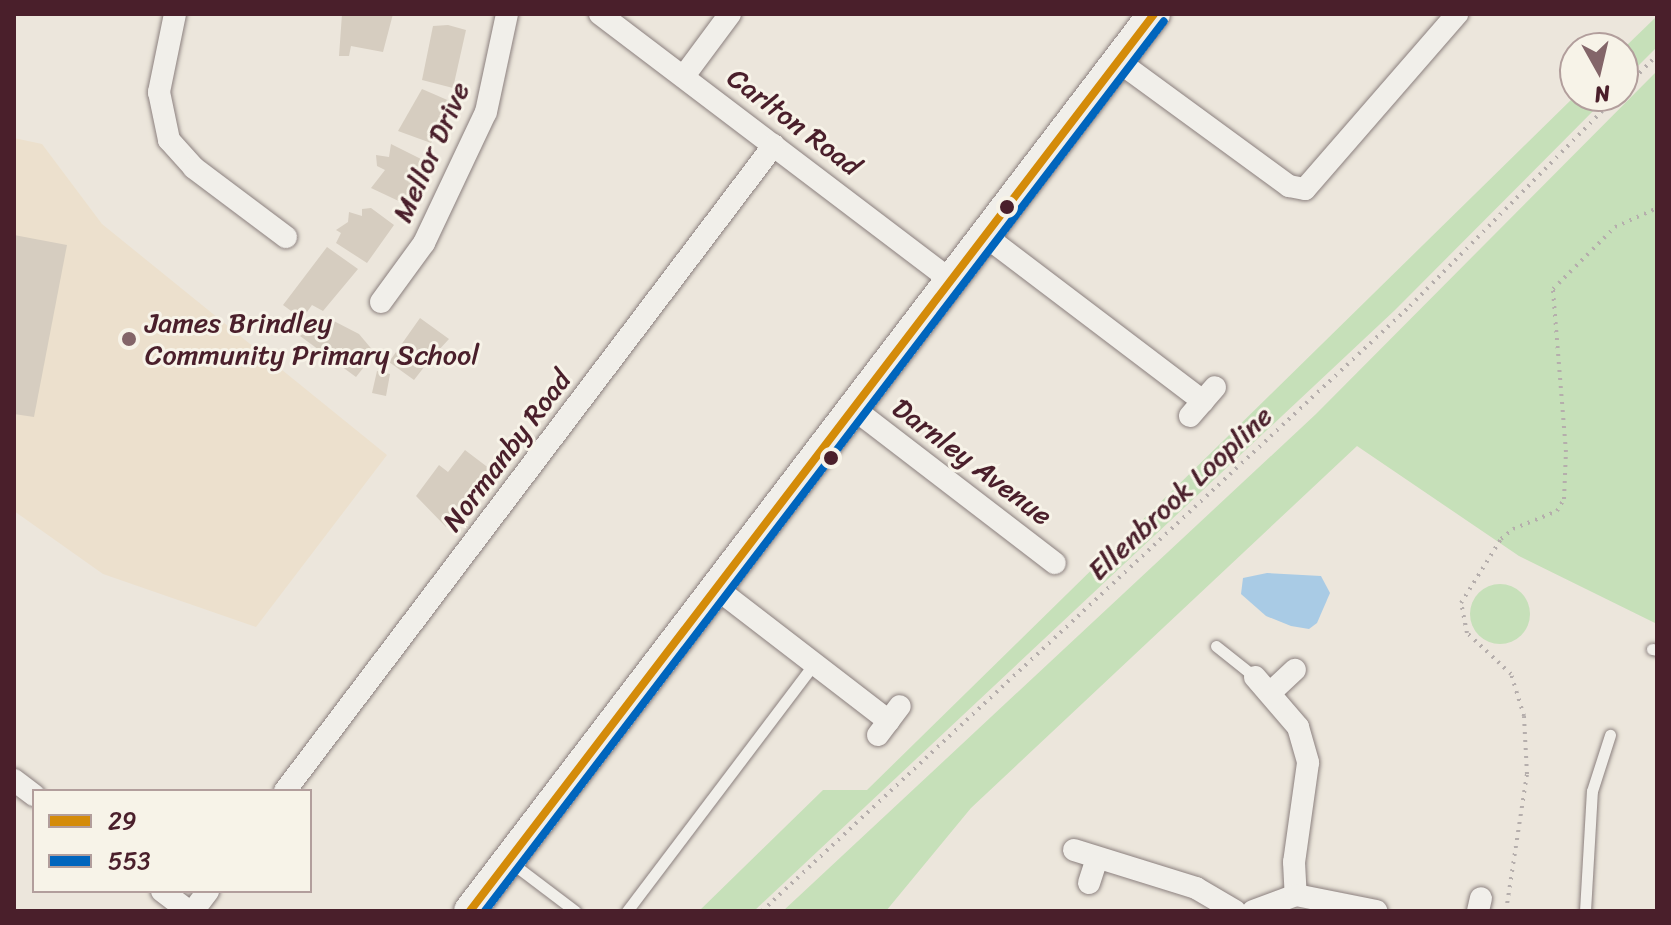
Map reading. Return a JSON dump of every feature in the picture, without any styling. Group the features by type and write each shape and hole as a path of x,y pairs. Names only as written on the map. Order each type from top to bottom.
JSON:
{"main road":[{"path":"470,911 1154,14"}],"street":[{"path":"175,14 159,92 166,133 194,168 271,212 286,237"},
{"name":"Mellor Drive","path":"381,302 424,243 486,112 507,14"},
{"name":"Carlton Road","path":"600,14 950,280"},
{"path":"684,76 730,14"},
{"path":"1118,61 1289,186 1305,189 1457,14"},
{"name":"Normanby Road","path":"287,789 774,145"},
{"path":"984,235 1203,401"},
{"name":"Darnley Avenue","path":"854,409 1055,563"},
{"path":"716,588 889,721"},
{"path":"1295,670 1262,685 1298,727 1308,763 1294,862 1296,895"},
{"path":"14,780 32,794"},
{"path":"1074,850 1196,888 1235,911"},
{"path":"1089,883 1097,858"},
{"path":"165,893 191,911 206,893"},
{"path":"1253,911 1296,895 1376,911"}],"lane":[{"path":"1216,646 1262,685"},
{"path":"627,911 814,664"},
{"path":"1585,911 1592,791 1610,735"},
{"path":"509,861 575,911"}],"path":[{"path":"1639,74 1657,55"},
{"name":"Ellenbrook Loopline","path":"762,911 1410,306 1601,112"},
{"path":"1506,911 1527,774 1526,729 1511,674 1467,633 1461,603 1501,539 1513,529 1557,511 1564,499 1566,452 1553,289 1615,227 1657,208"}],"shaded area":[{"name":"James Brindley Community Primary School","path":"14,138 42,144 102,224 387,455 256,627 103,574 14,511"}],"green space":[{"path":"1657,16 1657,47 1639,65 1639,33"},
{"path":"1657,71 1657,624 1519,556 1357,446 971,808 886,911 783,911 1316,414 1616,112 1639,112 1639,89"},
{"path":"1559,112 1592,112 1395,310 754,911 699,911 823,790 867,790"},
{"path":"1500,584 1512,586 1521,593 1528,602 1528,626 1521,635 1512,642 1500,644 1488,642 1479,635 1472,626 1470,614 1472,602 1479,593 1488,586"}],"water":[{"path":"1267,573 1321,576 1330,593 1317,623 1309,629 1291,626 1266,616 1241,594 1243,578"}],"building":[{"path":"342,14 393,14 383,52 351,46 349,56 339,56"},
{"path":"448,25 466,30 453,88 422,80 433,26"},
{"path":"422,89 452,102 431,143 398,131"},
{"path":"391,144 425,161 405,204 371,188 385,170 377,166 376,155 389,157"},
{"path":"371,208 394,225 367,263 336,243 341,233 336,230 348,222 349,212 362,216 362,209"},
{"path":"14,235 67,245 34,417 14,414"},
{"path":"327,247 358,269 323,311 312,305 302,319 283,305"},
{"path":"328,318 359,334 375,353 356,377 300,336"},
{"path":"420,318 449,339 437,352 443,362 428,362 414,380 389,362"},
{"path":"377,371 390,374 386,396 372,393"},
{"path":"465,450 490,469 446,527 416,496 439,465 448,472"}],"transit line":[{"name":"29","path":"470,911 1154,14"},
{"name":"553","path":"485,911 1164,21"}],"place":[{"name":"James Brindley Community Primary School","path":"129,339"}]}
